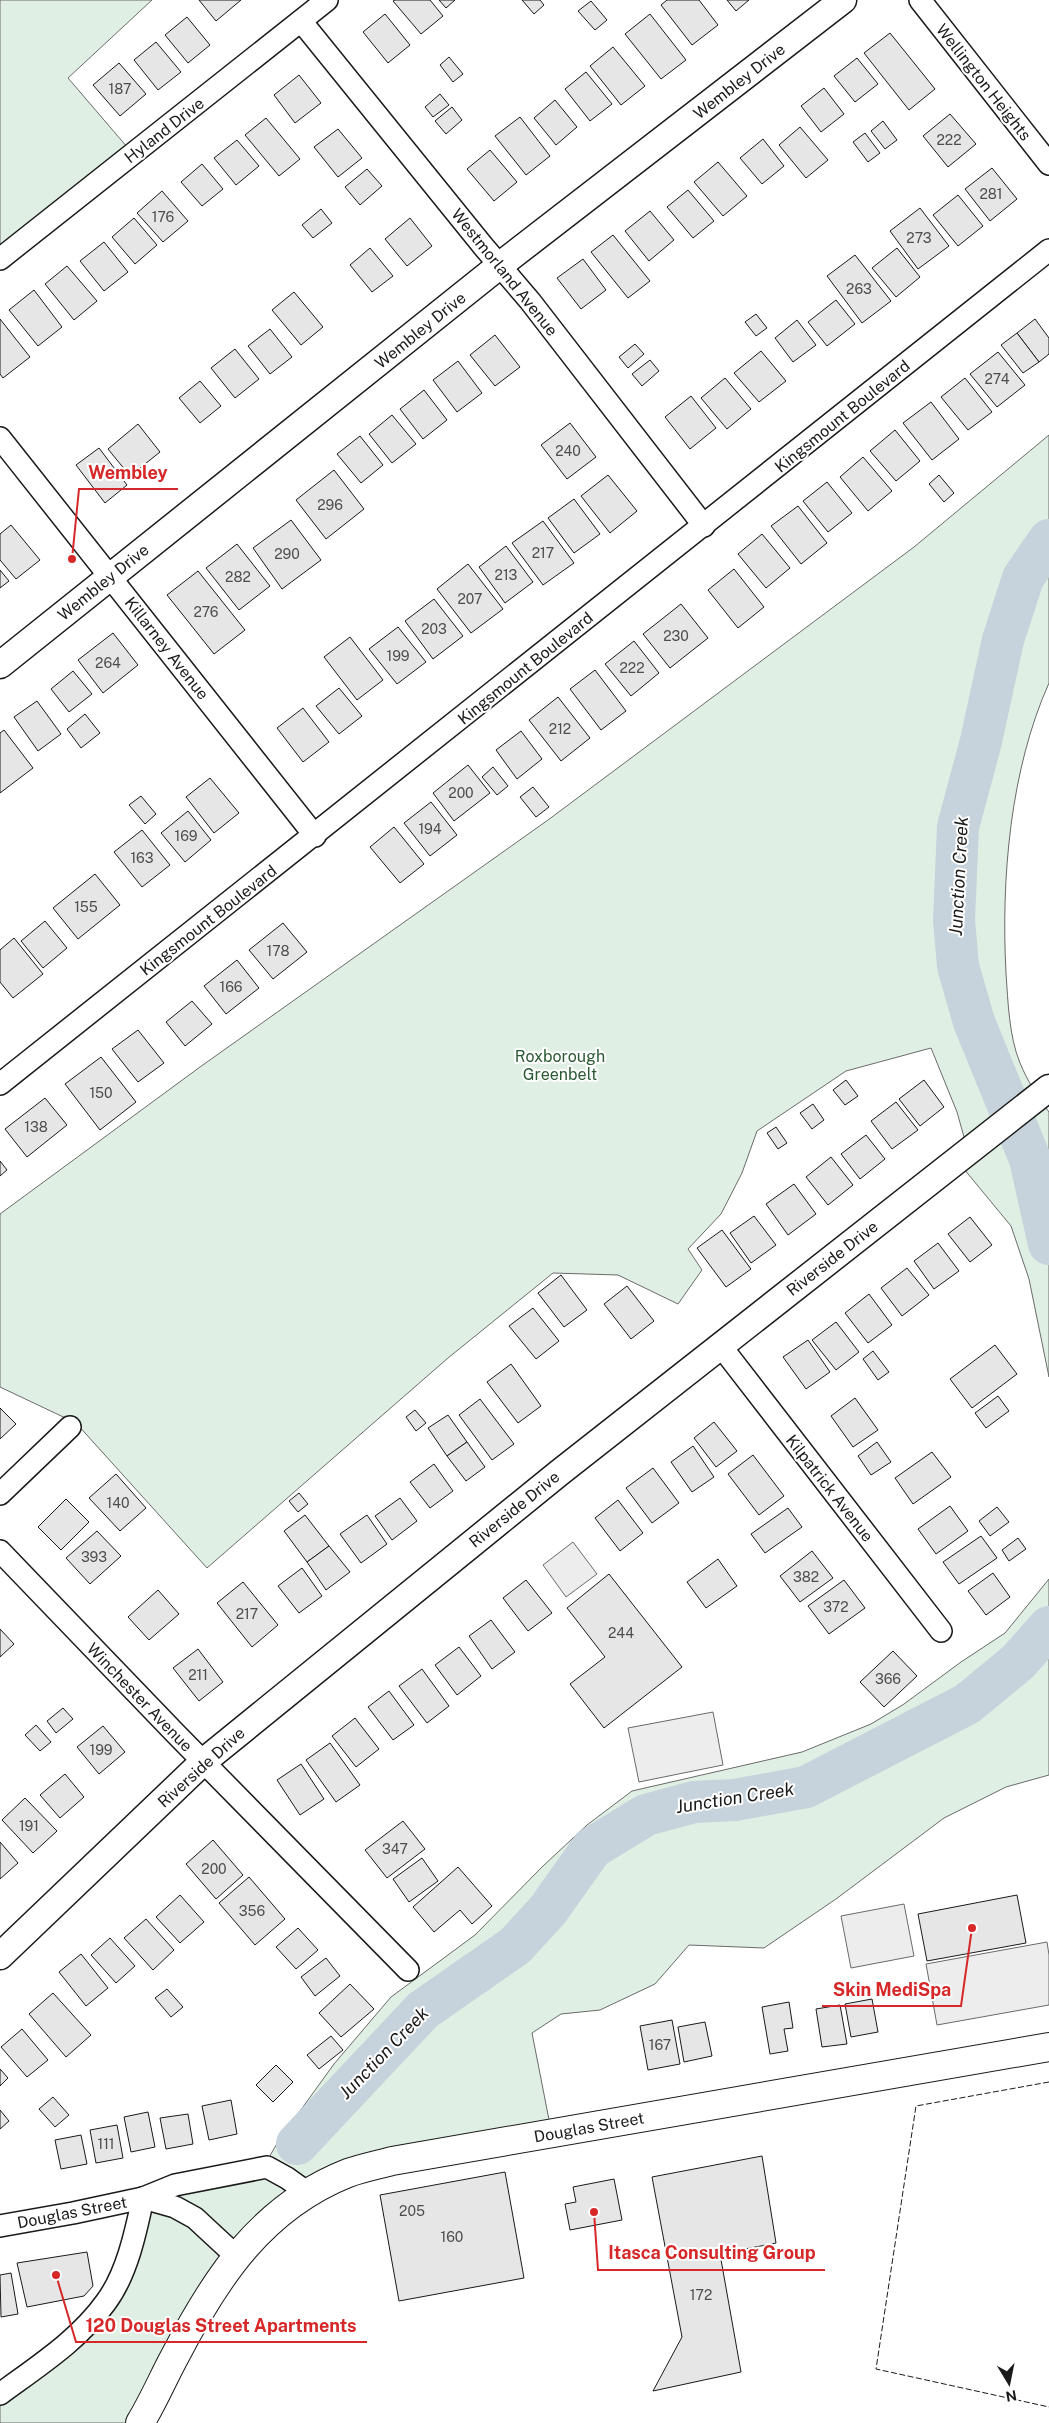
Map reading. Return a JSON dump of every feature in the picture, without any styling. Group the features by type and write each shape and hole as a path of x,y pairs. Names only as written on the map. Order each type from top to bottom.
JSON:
{"main road":[{"name":"Douglas Street","path":"308,2194 348,2173 392,2160 1049,2047"},
{"path":"140,2423 203,2304 236,2256 259,2230 308,2194"}],"street":[{"name":"Hyland Drive","path":"0,259 327,0"},
{"name":"Wembley Drive","path":"0,665 499,266 843,0"},
{"name":"Wellington Heights","path":"920,0 1049,164"},
{"name":"Westmorland Avenue","path":"302,21 499,266 530,300 704,526"},
{"name":"Kingsmount Boulevard","path":"0,1084 1049,250"},
{"name":"Killarney Avenue","path":"0,438 111,576 314,836"},
{"name":"Riverside Drive","path":"0,1956 203,1762 720,1345 1046,1090"},
{"name":"Kilpatrick Avenue","path":"720,1345 941,1631"},
{"path":"0,1494 70,1427"},
{"name":"Winchester Avenue","path":"0,1551 203,1762 408,1970"},
{"name":"Douglas Street","path":"0,2226 143,2198 175,2185 267,2167 287,2178 308,2194"},
{"path":"0,2394 85,2328 108,2300 127,2259 143,2198"},
{"name":"Douglas Street","path":"143,2198 175,2207 195,2218 236,2256"}],"green space":[{"path":"0,0 152,0 68,78 134,155 0,262"},
{"name":"Roxborough Greenbelt","path":"1049,435 1049,683 1025,752 1017,788 1007,863 1005,937 1008,1007 1013,1042 1026,1076 1049,1112 1049,1377 1029,1279 1011,1226 959,1163 969,1155 957,1112 931,1048 846,1071 757,1131 742,1173 721,1214 688,1249 702,1270 678,1304 618,1275 553,1273 448,1358 207,1568 76,1423 0,1387 0,1214 200,1067 548,820 914,547"},
{"path":"1049,1579 1049,1775 1006,1787 944,1818 836,1899 764,1948 689,1945 655,1984 600,2010 561,2014 532,2033 552,2135 393,2162 262,2231 143,2423 0,2423 0,2392 107,2299 141,2200 264,2166 279,2140 334,2064 391,1997 475,1935 543,1866 587,1825 632,1791 802,1752 871,1724 904,1704 961,1662 1005,1633"}],"shaded area":[{"path":"573,1542 597,1574 566,1597 543,1565"},
{"path":"713,1712 723,1765 639,1782 628,1728"},
{"path":"904,1904 914,1956 851,1968 841,1916"},
{"path":"1047,1942 1049,1955 1049,2005 937,2025 926,1964"}],"building":[{"path":"199,0 241,0 216,21"},
{"path":"430,0 443,16 421,34 393,1"},
{"path":"439,0 455,0 446,8"},
{"path":"522,0 540,0 544,5 534,14"},
{"path":"667,0 699,0 718,25 692,45 661,5"},
{"path":"727,0 749,0 736,11"},
{"path":"591,1 607,20 595,30 578,11"},
{"path":"385,14 410,45 388,63 363,32"},
{"path":"650,14 686,60 661,79 625,34"},
{"path":"187,17 210,45 188,63 165,35"},
{"path":"890,33 935,89 909,110 864,53"},
{"path":"156,42 181,72 158,90 134,60"},
{"path":"613,47 645,86 621,105 590,66"},
{"path":"449,57 463,74 453,82 440,65"},
{"path":"857,58 878,84 855,102 834,76"},
{"path":"119,63 146,94 120,116 93,85"},
{"path":"586,72 612,104 590,121 565,89"},
{"path":"299,75 321,103 295,123 274,95"},
{"path":"824,88 844,114 821,132 801,106"},
{"path":"440,94 449,105 433,117 425,107"},
{"path":"555,100 577,127 556,145 534,118"},
{"path":"452,107 462,120 446,134 435,121"},
{"path":"950,114 976,144 948,167 923,136"},
{"path":"520,117 550,156 526,175 495,136"},
{"path":"266,118 300,159 279,176 245,135"},
{"path":"883,121 897,140 885,149 871,131"},
{"path":"800,127 828,160 806,178 779,145"},
{"path":"338,129 362,158 338,177 314,147"},
{"path":"865,133 880,153 868,162 853,142"},
{"path":"763,139 784,166 762,184 740,158"},
{"path":"237,140 259,166 236,185 214,158"},
{"path":"490,150 517,182 494,201 467,169"},
{"path":"718,162 747,196 723,216 694,182"},
{"path":"202,164 223,189 202,206 181,182"},
{"path":"992,168 1017,199 990,221 965,189"},
{"path":"367,169 382,186 360,205 345,187"},
{"path":"688,190 714,221 693,238 667,207"},
{"path":"162,191 188,221 163,242 137,213"},
{"path":"958,195 983,226 958,246 933,215"},
{"path":"920,208 949,246 918,269 890,231"},
{"path":"321,209 332,223 313,238 302,225"},
{"path":"650,211 674,240 649,261 625,231"},
{"path":"134,218 157,245 135,264 112,237"},
{"path":"410,218 432,246 407,266 385,239"},
{"path":"613,235 650,281 628,298 591,252"},
{"path":"104,242 128,272 104,291 80,261"},
{"path":"370,248 393,276 372,292 350,265"},
{"path":"897,248 920,277 896,297 872,268"},
{"path":"855,255 891,301 862,323 827,276"},
{"path":"583,259 606,290 581,309 557,278"},
{"path":"67,266 97,301 74,320 45,284"},
{"path":"34,290 62,327 38,346 9,310"},
{"path":"294,292 323,327 301,345 272,310"},
{"path":"836,300 855,324 827,346 808,322"},
{"path":"756,314 767,328 756,336 745,322"},
{"path":"0,319 30,357 3,378 0,374"},
{"path":"1035,319 1049,338 1049,354 1039,362 1017,333"},
{"path":"797,320 816,345 793,362 775,338"},
{"path":"270,329 292,357 270,374 248,346"},
{"path":"1017,333 1039,362 1023,373 1001,345"},
{"path":"495,335 520,367 495,386 470,355"},
{"path":"635,344 644,354 628,368 619,357"},
{"path":"235,349 259,379 235,398 211,368"},
{"path":"761,351 786,381 759,402 734,373"},
{"path":"998,352 1025,385 997,407 970,374"},
{"path":"650,360 659,371 642,386 632,374"},
{"path":"458,361 482,393 457,412 433,380"},
{"path":"725,378 751,409 727,429 701,398"},
{"path":"965,378 992,412 968,430 941,397"},
{"path":"200,381 221,406 200,423 179,398"},
{"path":"424,390 447,420 423,439 400,409"},
{"path":"691,396 716,428 690,449 665,417"},
{"path":"931,402 959,439 932,460 903,423"},
{"path":"392,415 416,444 392,463 369,434"},
{"path":"570,423 596,457 567,479 541,445"},
{"path":"138,424 160,452 130,476 108,449"},
{"path":"895,430 920,461 896,481 870,451"},
{"path":"360,436 383,465 361,483 337,454"},
{"path":"99,448 127,485 105,503 76,465"},
{"path":"863,457 892,491 868,511 840,477"},
{"path":"334,470 364,509 326,539 296,500"},
{"path":"608,475 637,511 610,533 581,496"},
{"path":"939,475 954,493 944,502 929,484"},
{"path":"827,482 852,513 828,532 803,501"},
{"path":"574,499 600,534 574,553 548,518"},
{"path":"798,506 827,543 801,564 771,526"},
{"path":"291,520 321,560 282,589 253,548"},
{"path":"543,521 574,563 543,585 512,543"},
{"path":"11,525 40,560 16,579 0,560 0,534"},
{"path":"762,534 790,568 766,588 738,554"},
{"path":"237,544 270,586 239,610 206,568"},
{"path":"506,546 533,582 505,603 479,567"},
{"path":"468,564 503,609 471,633 437,589"},
{"path":"734,569 764,607 738,628 708,590"},
{"path":"0,570 9,581 0,588"},
{"path":"198,571 245,630 214,654 167,595"},
{"path":"434,599 463,636 433,659 405,621"},
{"path":"681,604 708,638 670,668 643,634"},
{"path":"398,627 426,662 397,684 369,649"},
{"path":"113,633 138,665 103,693 78,660"},
{"path":"350,637 383,680 357,700 324,657"},
{"path":"634,641 659,673 631,696 605,664"},
{"path":"595,670 626,711 601,730 570,689"},
{"path":"73,671 92,694 69,712 51,689"},
{"path":"339,688 362,716 339,734 316,706"},
{"path":"558,697 590,738 561,761 529,720"},
{"path":"37,701 61,734 38,751 14,717"},
{"path":"303,708 329,742 303,762 277,728"},
{"path":"85,714 100,733 81,748 67,729"},
{"path":"4,730 33,768 0,793 0,733"},
{"path":"521,731 542,759 517,779 496,750"},
{"path":"468,765 490,793 454,821 433,793"},
{"path":"493,767 508,786 497,795 482,777"},
{"path":"210,778 239,813 214,833 186,797"},
{"path":"533,787 549,807 536,817 520,797"},
{"path":"141,796 156,814 145,824 129,805"},
{"path":"431,802 457,835 430,856 404,823"},
{"path":"188,811 211,840 185,862 161,833"},
{"path":"394,827 424,864 400,883 370,847"},
{"path":"142,830 170,865 142,887 114,852"},
{"path":"95,874 120,905 78,939 53,908"},
{"path":"45,921 67,948 43,968 21,941"},
{"path":"283,923 307,952 273,979 249,950"},
{"path":"14,938 43,974 13,998 0,982 0,950"},
{"path":"237,960 259,988 226,1014 204,986"},
{"path":"192,1001 212,1024 185,1046 166,1022"},
{"path":"138,1030 164,1063 138,1082 112,1049"},
{"path":"101,1057 136,1102 100,1130 65,1084"},
{"path":"846,1080 858,1096 845,1105 833,1090"},
{"path":"924,1080 944,1107 920,1126 899,1099"},
{"path":"45,1098 67,1125 27,1157 5,1129"},
{"path":"896,1102 918,1130 892,1149 871,1121"},
{"path":"813,1104 824,1120 812,1129 800,1113"},
{"path":"776,1127 787,1143 778,1149 767,1133"},
{"path":"866,1135 885,1159 860,1179 841,1154"},
{"path":"831,1157 853,1185 828,1205 806,1177"},
{"path":"0,1161 7,1170 0,1176"},
{"path":"794,1184 816,1214 788,1235 766,1204"},
{"path":"754,1216 776,1245 751,1263 730,1233"},
{"path":"970,1217 992,1245 970,1262 948,1234"},
{"path":"722,1230 751,1269 726,1287 697,1248"},
{"path":"938,1243 959,1271 934,1289 914,1261"},
{"path":"907,1268 929,1295 902,1316 881,1288"},
{"path":"561,1275 587,1310 564,1327 538,1293"},
{"path":"627,1286 654,1321 631,1339 604,1304"},
{"path":"869,1294 892,1325 868,1343 845,1313"},
{"path":"533,1308 559,1341 536,1359 509,1326"},
{"path":"836,1322 859,1352 836,1370 812,1340"},
{"path":"808,1340 830,1372 806,1389 783,1357"},
{"path":"995,1345 1017,1374 972,1408 950,1379"},
{"path":"873,1351 889,1372 878,1380 863,1359"},
{"path":"511,1364 541,1406 518,1423 487,1382"},
{"path":"998,1396 1009,1411 986,1428 975,1413"},
{"path":"855,1398 878,1430 853,1447 831,1416"},
{"path":"480,1399 514,1444 492,1460 459,1415"},
{"path":"0,1408 16,1424 0,1439"},
{"path":"415,1410 426,1423 416,1431 406,1417"},
{"path":"448,1415 467,1442 447,1456 428,1428"},
{"path":"714,1422 737,1451 716,1467 694,1438"},
{"path":"467,1442 485,1467 466,1481 447,1456"},
{"path":"877,1442 891,1462 871,1475 858,1456"},
{"path":"693,1446 714,1477 692,1492 671,1462"},
{"path":"932,1452 951,1477 913,1504 895,1478"},
{"path":"753,1455 784,1496 759,1515 728,1474"},
{"path":"434,1464 453,1491 430,1508 410,1482"},
{"path":"653,1468 679,1503 652,1523 626,1488"},
{"path":"116,1474 146,1508 120,1531 89,1498"},
{"path":"299,1493 308,1504 298,1512 289,1501"},
{"path":"400,1498 417,1521 392,1540 375,1516"},
{"path":"66,1499 89,1522 61,1550 38,1527"},
{"path":"618,1500 643,1533 620,1551 595,1518"},
{"path":"950,1506 968,1531 936,1554 918,1529"},
{"path":"997,1507 1009,1522 990,1536 979,1521"},
{"path":"788,1508 802,1527 765,1553 751,1534"},
{"path":"305,1515 329,1546 307,1562 284,1531"},
{"path":"367,1515 387,1544 361,1563 340,1534"},
{"path":"97,1531 121,1556 90,1584 66,1558"},
{"path":"981,1536 997,1558 959,1584 943,1562"},
{"path":"1018,1538 1026,1549 1009,1561 1002,1550"},
{"path":"329,1546 350,1572 326,1590 307,1562"},
{"path":"812,1551 833,1578 800,1602 780,1576"},
{"path":"718,1559 737,1586 706,1608 687,1582"},
{"path":"302,1568 322,1596 299,1613 278,1586"},
{"path":"993,1573 1010,1597 986,1615 968,1591"},
{"path":"609,1574 682,1667 604,1728 570,1684 605,1657 567,1608"},
{"path":"526,1580 552,1613 528,1631 503,1598"},
{"path":"844,1580 865,1608 829,1634 808,1606"},
{"path":"243,1582 278,1625 252,1647 217,1603"},
{"path":"158,1590 179,1614 149,1640 128,1617"},
{"path":"491,1620 515,1652 492,1669 469,1636"},
{"path":"0,1629 14,1644 0,1657"},
{"path":"459,1647 481,1676 457,1695 435,1665"},
{"path":"198,1649 223,1682 199,1701 173,1668"},
{"path":"893,1651 917,1676 884,1707 860,1682"},
{"path":"422,1669 449,1706 427,1723 399,1686"},
{"path":"389,1691 414,1725 393,1740 368,1707"},
{"path":"63,1708 73,1719 56,1733 47,1721"},
{"path":"355,1718 379,1749 356,1767 332,1736"},
{"path":"36,1725 51,1742 40,1751 25,1735"},
{"path":"103,1726 125,1752 99,1774 77,1747"},
{"path":"330,1743 360,1785 336,1802 306,1760"},
{"path":"301,1764 324,1799 300,1815 277,1780"},
{"path":"65,1774 84,1797 60,1818 40,1795"},
{"path":"25,1798 57,1831 33,1853 2,1820"},
{"path":"403,1821 425,1849 387,1878 365,1850"},
{"path":"213,1840 243,1875 216,1899 186,1864"},
{"path":"0,1842 18,1863 0,1879"},
{"path":"422,1858 438,1881 409,1902 393,1879"},
{"path":"458,1867 492,1906 472,1924 460,1910 434,1932 413,1907"},
{"path":"249,1877 285,1919 255,1945 219,1903"},
{"path":"180,1895 204,1922 180,1943 156,1917"},
{"path":"1017,1895 1026,1943 927,1961 918,1914"},
{"path":"146,1919 174,1950 153,1970 124,1938"},
{"path":"298,1928 318,1950 296,1969 276,1947"},
{"path":"110,1938 135,1966 116,1983 91,1955"},
{"path":"81,1954 108,1988 86,2006 59,1972"},
{"path":"326,1958 340,1976 315,1996 301,1977"},
{"path":"350,1984 374,2009 341,2037 319,2013"},
{"path":"167,1989 183,2007 171,2017 155,1998"},
{"path":"53,1993 91,2035 66,2057 29,2014"},
{"path":"872,1999 878,2032 851,2037 845,2004"},
{"path":"789,2002 793,2028 784,2029 788,2051 770,2054 762,2007"},
{"path":"840,2005 847,2044 822,2047 816,2009"},
{"path":"672,2020 680,2064 648,2070 640,2026"},
{"path":"705,2022 712,2056 684,2062 678,2027"},
{"path":"22,2029 48,2060 27,2077 1,2047"},
{"path":"331,2036 343,2050 319,2069 307,2055"},
{"path":"276,2065 293,2082 273,2102 256,2085"},
{"path":"0,2069 8,2078 0,2086"},
{"path":"53,2097 69,2115 55,2127 39,2109"},
{"path":"231,2100 237,2134 209,2140 202,2106"},
{"path":"0,2110 9,2121 0,2129"},
{"path":"148,2112 155,2147 131,2152 124,2117"},
{"path":"188,2114 193,2144 166,2149 160,2118"},
{"path":"117,2125 123,2158 96,2163 90,2130"},
{"path":"81,2135 87,2164 61,2169 55,2140"},
{"path":"762,2156 776,2243 720,2254 741,2372 653,2391 682,2337 652,2177"},
{"path":"505,2172 524,2278 399,2301 380,2195"},
{"path":"614,2179 622,2220 570,2230 565,2204 576,2202 573,2187"},
{"path":"87,2252 93,2286 84,2296 27,2307 17,2263"},
{"path":"11,2273 18,2314 1,2317 0,2275"}],"waterway":[{"name":"Junction Creek","path":"1049,540 1023,578 1003,640 981,741 958,827 954,920 958,966 974,1022 1030,1159 1049,1244"},
{"name":"Junction Creek","path":"297,2144 423,2010 515,1946 548,1910 592,1848 646,1815 694,1802 735,1800 806,1787 967,1704 1018,1662 1049,1627"}],"fence":[{"path":"1049,2082 916,2106 876,2369 1049,2407"}],"place":[{"name":"Wembley","path":"72,559"},
{"name":"Skin MediSpa","path":"972,1928"},
{"name":"Itasca Consulting Group","path":"594,2212"},
{"name":"120 Douglas Street Apartments","path":"56,2275"}]}
